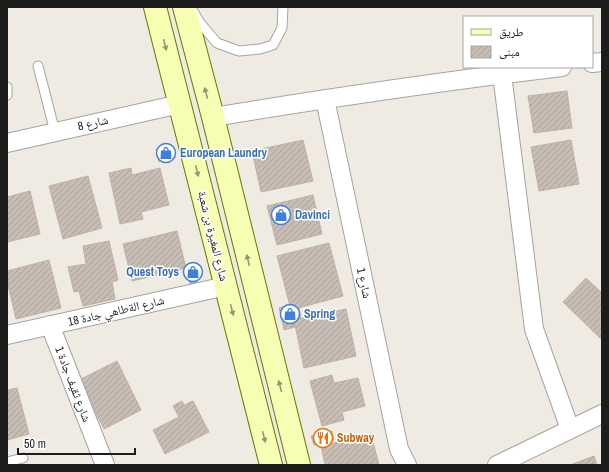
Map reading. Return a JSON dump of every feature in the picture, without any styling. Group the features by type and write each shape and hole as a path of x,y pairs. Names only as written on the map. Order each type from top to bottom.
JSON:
{"main road":[{"name":"شارع المغيرة بن شعبة","path":"155,7 271,465"},
{"path":"184,7 213,117 299,465"}],"street":[{"path":"213,117 325,99 553,68"},
{"path":"502,74 534,329 570,429"},
{"name":"شارع 1","path":"325,99 399,449 407,465"},
{"name":"شارع 8","path":"7,143 180,104"},
{"name":"شارع الةطاهي جادة 18","path":"7,335 226,286"},
{"name":"شارع ثقيف جادة 1","path":"50,326 104,465"},
{"path":"497,465 602,414"}],"lane":[{"path":"191,7 200,23 217,43 239,51 260,49 273,45 282,28 283,7"},
{"path":"38,66 55,132"},
{"path":"7,87 7,95"},
{"path":"7,462 23,458"}],"building":[{"path":"567,91 572,128 534,133 528,96"},
{"path":"303,140 313,181 261,192 252,151"},
{"path":"571,140 579,184 539,191 531,147"},
{"name":"European Laundry","path":"172,145 175,158 159,162 156,149"},
{"path":"131,168 132,175 160,168 169,205 141,212 143,219 120,224 109,173"},
{"path":"88,176 102,228 63,239 49,186"},
{"path":"30,191 40,234 7,242 7,197"},
{"path":"313,195 322,234 277,245 267,206"},
{"path":"177,231 186,268 132,281 123,244"},
{"path":"109,241 118,280 112,282 115,299 83,306 79,291 74,292 68,267 86,264 83,246"},
{"path":"329,243 343,296 291,310 277,256"},
{"path":"49,260 61,308 16,319 7,281 7,271"},
{"name":"Quest Toys","path":"198,265 201,275 197,282 190,284 186,268"},
{"path":"586,278 602,293 602,340 563,302"},
{"name":"Spring","path":"289,305 291,310 299,308 301,318 294,320 295,327 284,330 279,308"},
{"path":"346,309 356,356 304,368 294,320"},
{"path":"117,361 141,410 104,429 79,380"},
{"path":"332,375 334,383 358,378 365,406 342,412 344,420 322,426 310,381"},
{"path":"17,388 29,434 7,440 7,390"},
{"path":"182,401 184,405 193,401 209,432 165,454 153,430 179,417 173,406"},
{"name":"Subway","path":"332,431 334,440 314,445 311,436"},
{"path":"371,434 379,465 325,465 321,446"},
{"path":"594,456 597,465 570,465"}],"place":[{"name":"European Laundry","path":"166,153"},
{"name":"Davinci","path":"281,215"},
{"name":"Quest Toys","path":"193,272"},
{"name":"Spring","path":"290,314"},
{"name":"Subway","path":"323,438"}]}
